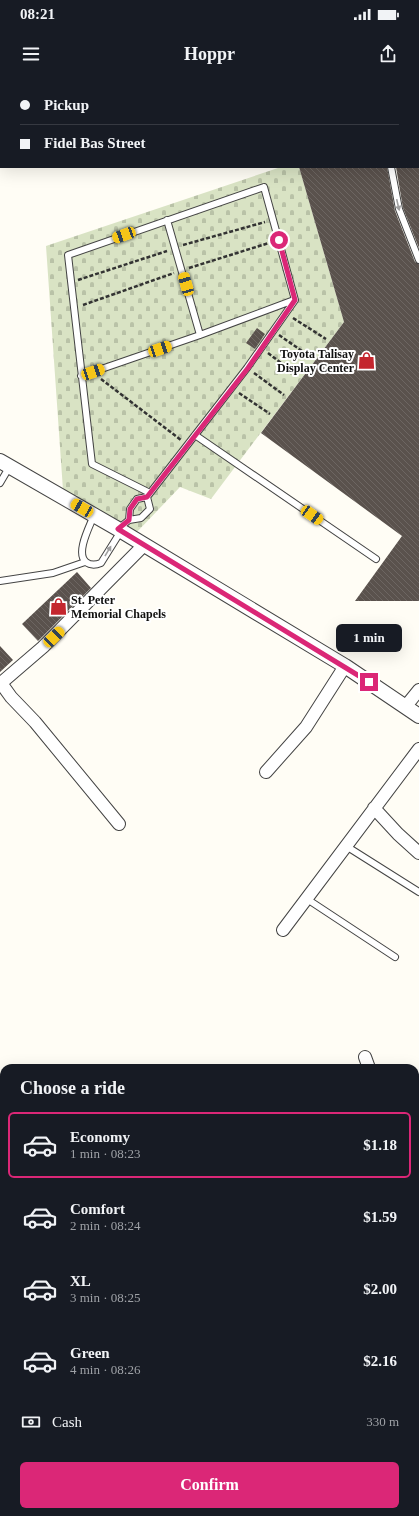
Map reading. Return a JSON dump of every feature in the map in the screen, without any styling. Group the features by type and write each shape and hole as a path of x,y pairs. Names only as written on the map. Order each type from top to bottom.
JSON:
{"street":[{"path":"5,463 94,515 123,526 144,545 345,666 419,716"},
{"path":"119,824 43,732 11,697 1,683 43,647 144,545"},
{"path":"266,772 306,727 345,666"},
{"path":"406,706 419,690"},
{"path":"283,930 419,749"},
{"path":"374,808 398,834 419,853"}],"lane":[{"path":"391,168 399,209 419,260"},
{"path":"0,582 53,573 85,562 93,565 101,563 137,499 149,495 248,368 272,330 295,300 264,186 68,255 92,464 149,495"},
{"path":"167,220 200,335"},
{"path":"81,376 295,300"},
{"path":"195,435 376,559"},
{"path":"0,483 5,463"},
{"path":"123,526 141,518 150,509 149,495"},
{"path":"85,562 82,556 82,549 94,515"},
{"path":"346,846 419,892"},
{"path":"307,899 396,957"}],"path":[{"path":"286,313 326,339"},
{"path":"272,330 312,358"},
{"path":"261,348 298,376"},
{"path":"248,368 284,395"},
{"path":"93,372 183,442 195,435"},
{"path":"232,388 270,414"}],"green space":[{"path":"278,168 299,168 344,322 211,499 180,487 136,533 63,490 46,246"}],"building":[{"name":"Toyota Talisay Display Center","path":"299,168 387,168 395,211 415,262 419,264 419,601 355,601 402,536 261,433 344,322"},
{"path":"396,168 419,168 419,248 403,208"},
{"path":"257,328 265,334 255,349 246,343"},
{"name":"St. Peter Memorial Chapels","path":"77,572 91,588 38,641 22,624"},
{"path":"0,646 13,660 0,672"}],"place":[{"name":"Toyota Talisay Display Center","path":"367,361"},
{"name":"St. Peter Memorial Chapels","path":"58,607"}],"route":[{"path":"279,240 295,300 272,330 248,368 147,497 137,499 130,509 129,520 118,529 369,682"}]}
